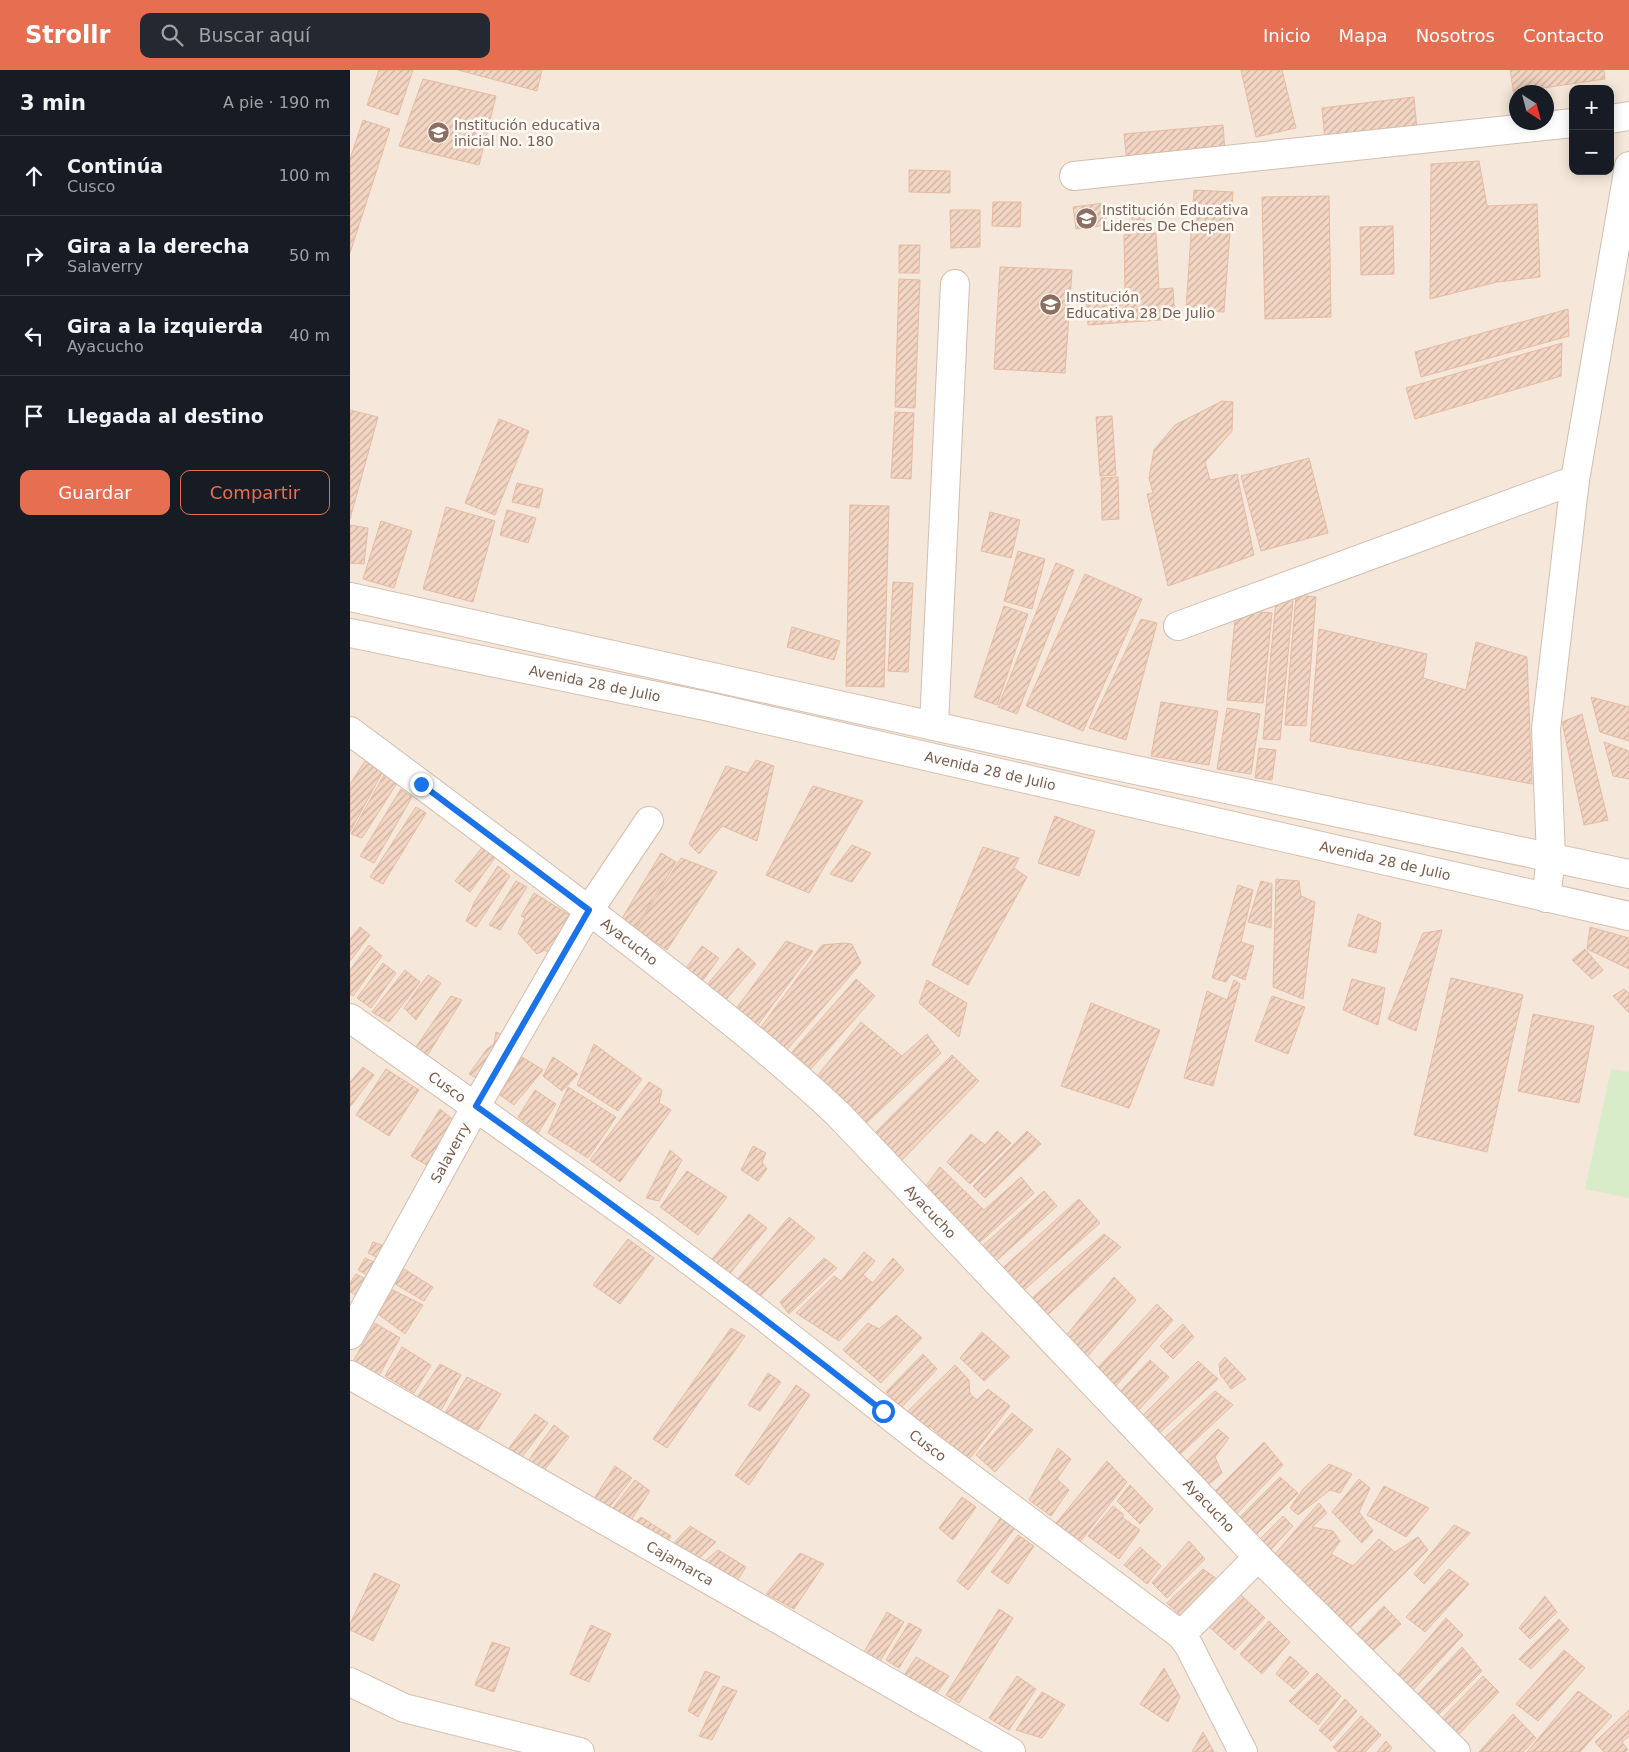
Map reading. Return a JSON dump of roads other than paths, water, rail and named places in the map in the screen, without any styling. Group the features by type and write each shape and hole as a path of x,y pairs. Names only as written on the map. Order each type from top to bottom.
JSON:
{"street":[{"path":"1614,118 1629,116"},
{"path":"1074,176 1569,122"},
{"path":"1546,898 1551,858 1546,729 1575,480 1629,166"},
{"path":"934,724 955,284"},
{"path":"1178,626 1575,480"},
{"path":"350,597 934,724 1088,760 1629,874"},
{"name":"Avenida 28 de Julio","path":"350,633 710,707 1629,916"},
{"path":"710,707 718,677"},
{"name":"Ayacucho","path":"350,731 589,910 718,1010 838,1114 1258,1557 1456,1752"},
{"path":"1082,792 1088,760"},
{"name":"Salaverry","path":"350,1335 476,1106 589,910 649,821"},
{"name":"Cusco","path":"350,1018 654,1234 758,1312 924,1442 1181,1635 1243,1752"},
{"name":"Cajamarca","path":"350,1375 1010,1752"},
{"path":"1181,1635 1258,1557"},
{"path":"350,1682 404,1708 580,1752"}],"place":[{"name":"Institución educativa inicial No. 180","path":"438,133"},
{"name":"Institución Educativa Lideres De Chepen","path":"1086,218"},
{"name":"Institución Educativa 28 De Julio","path":"1050,305"}]}
